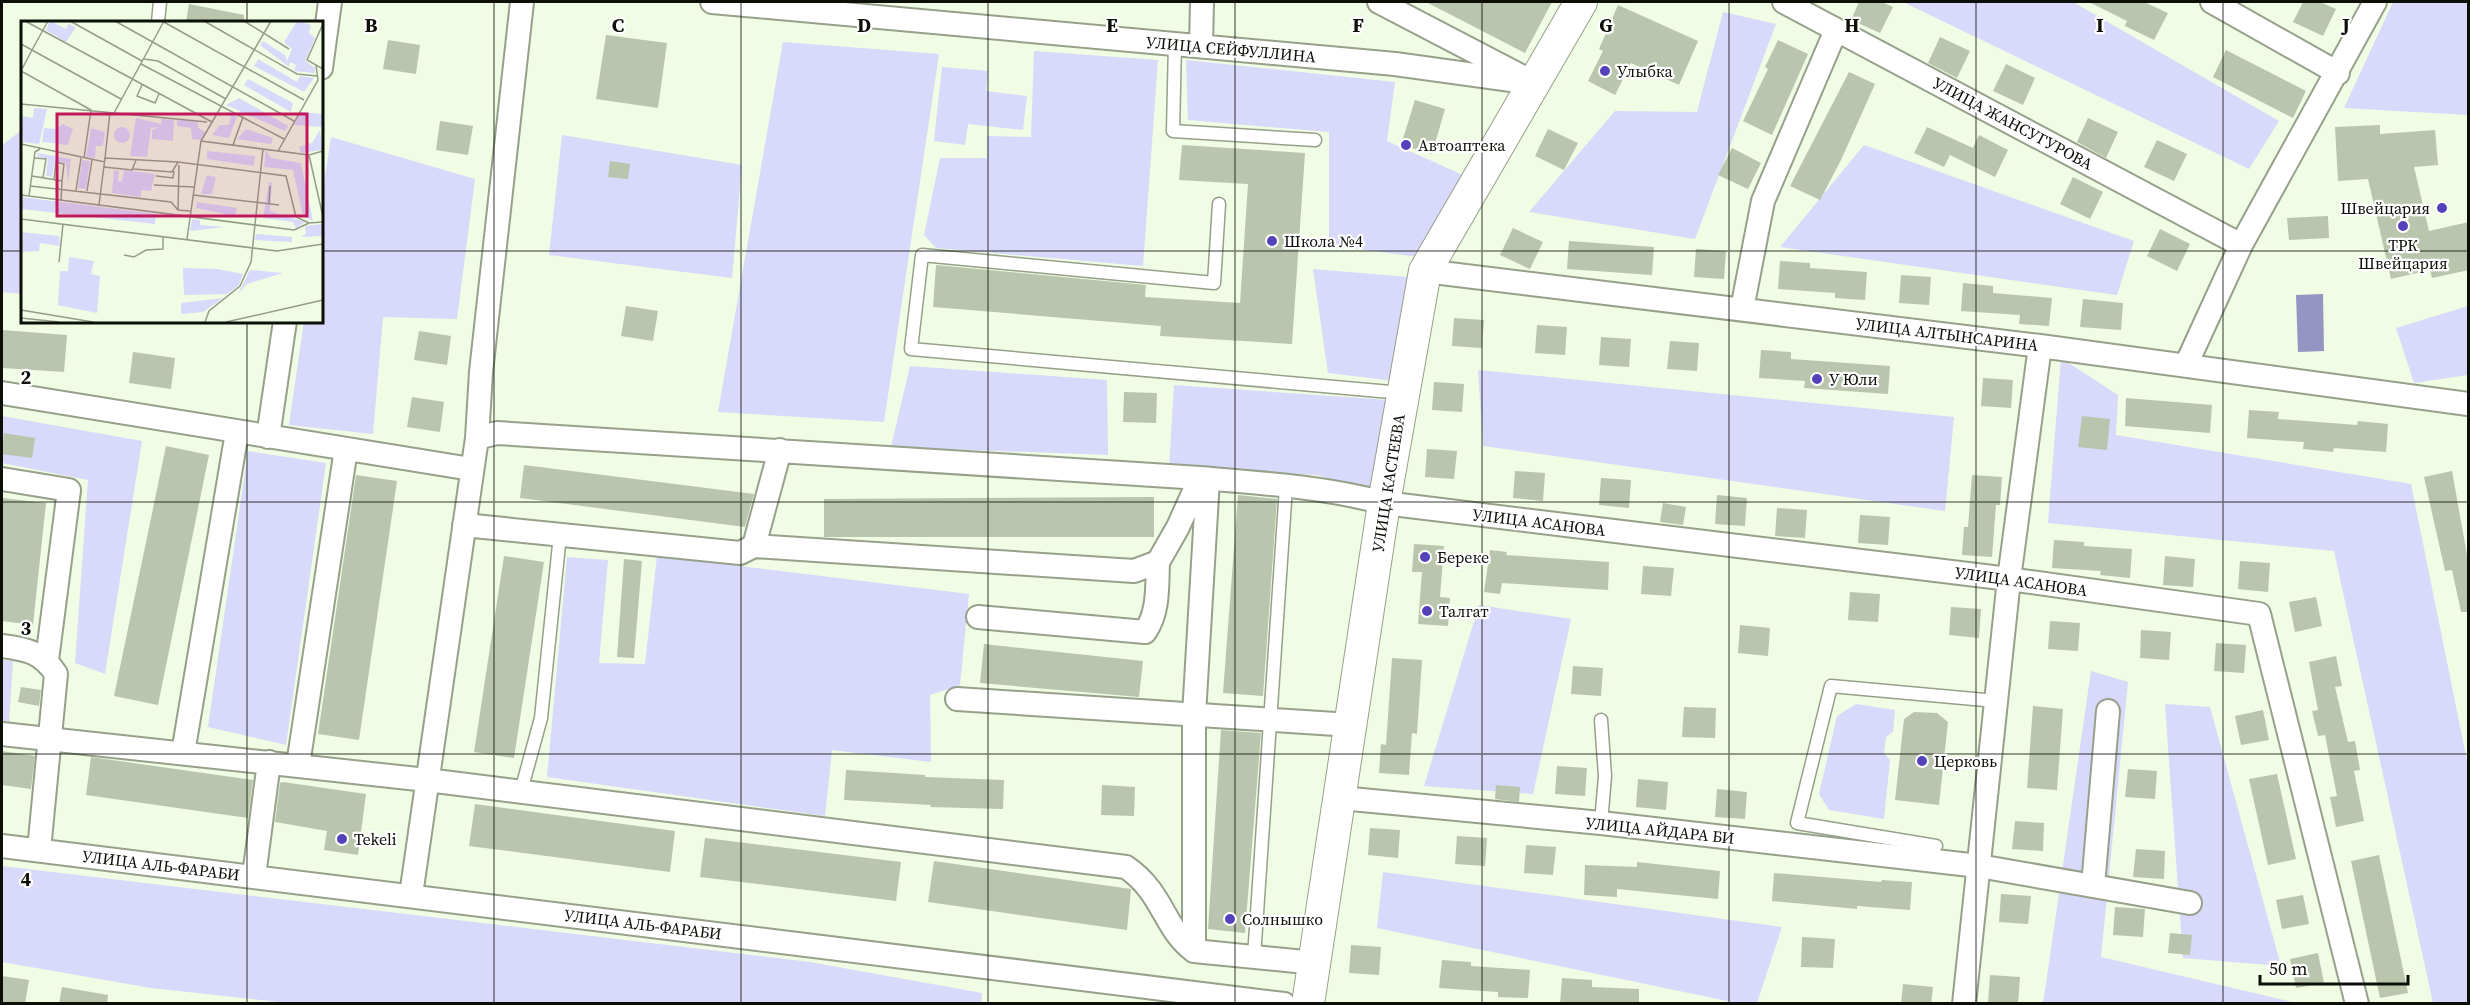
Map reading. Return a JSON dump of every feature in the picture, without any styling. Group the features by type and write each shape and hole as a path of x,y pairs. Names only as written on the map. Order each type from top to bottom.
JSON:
{"street":[{"path":"322,61 330,2"},
{"path":"411,895 477,438 482,360 522,2"},
{"name":"УЛИЦА СЕЙФУЛЛИНА","path":"712,2 1395,64 1533,83"},
{"path":"1201,46 1202,2"},
{"path":"1379,2 1533,83"},
{"name":"УЛИЦА КАСТЕЕВА","path":"1308,1004 1384,503 1425,271 1581,2"},
{"name":"УЛИЦА ЖАНСУГУРОВА","path":"1784,2 2241,245"},
{"path":"2212,2 2338,73"},
{"path":"2186,365 2241,245 2338,73 2375,2"},
{"path":"1742,309 1764,201 1836,30"},
{"name":"УЛИЦА АЛТЫНСАРИНА","path":"1425,271 2040,346 2469,404"},
{"path":"268,437 285,322"},
{"path":"1964,1004 2009,579 2040,346"},
{"path":"2,393 471,469"},
{"path":"183,753 237,432"},
{"name":"УЛИЦА АСАНОВА","path":"477,438 497,433 780,450 1204,479 1348,493 1384,503 2009,579 2259,614 2357,1004"},
{"path":"298,765 345,449"},
{"path":"754,546 780,450"},
{"path":"2,479 69,490 47,660"},
{"path":"978,617 1145,632 1153,621 1157,596 1158,562 1204,479"},
{"path":"1194,951 1194,715 1204,479"},
{"path":"464,525 740,553 754,546 1134,571 1158,562"},
{"path":"2,646 30,650 47,660 56,674 39,850"},
{"path":"957,699 1351,725"},
{"path":"2093,886 2108,711"},
{"path":"2,734 521,791 1126,867 1143,879 1158,898 1179,940 1194,951 1315,963"},
{"path":"254,876 269,762"},
{"name":"УЛИЦА АЙДАРА БИ","path":"1341,798 1601,823 1979,866 2190,903"},
{"name":"УЛИЦА АЛЬ-ФАРАБИ","path":"2,846 1284,1004"}],"lane":[{"path":"158,21 160,2"},
{"path":"1175,44 1173,130 1315,140"},
{"path":"1219,204 1214,283 922,255 911,349 1403,393"},
{"path":"1254,957 1272,720 1286,487"},
{"path":"521,791 541,718 560,535"},
{"path":"1936,846 1797,823 1831,686 1996,701"},
{"path":"1601,720 1605,776 1601,823"}],"shaded area":[{"path":"1903,2 2073,2 2279,121 2249,169"},
{"path":"2393,2 2468,2 2468,115 2344,108"},
{"path":"1723,12 1776,24 1695,239 1529,212 1615,111 1697,112"},
{"path":"783,42 939,54 884,422 718,412"},
{"path":"1034,51 1158,60 1143,266 936,248 924,235 940,158 987,158 987,136 1031,137"},
{"path":"1186,60 1395,82 1387,141 1463,175 1418,257 1329,245 1329,132 1188,120"},
{"path":"942,67 988,71 986,91 1027,96 1023,130 968,124 965,145 934,141"},
{"path":"21,131 21,294 2,292 2,145"},
{"path":"562,135 742,165 732,278 549,255"},
{"path":"331,137 475,179 457,319 383,317 373,434 289,425 304,322 322,322 322,197"},
{"path":"1864,145 2134,241 2117,295 1780,247"},
{"path":"1313,269 1409,277 1395,381 1328,373"},
{"path":"2323,294 2324,351 2298,352 2296,295"},
{"path":"2468,306 2468,375 2414,383 2396,328"},
{"path":"2061,358 2118,395 2116,435 2411,484 2468,766 2468,1003 2433,1003 2334,551 2048,523"},
{"path":"910,366 1107,380 1108,455 891,447"},
{"path":"1478,370 1954,417 1945,511 1483,446"},
{"path":"1174,385 1389,400 1376,492 1317,475 1169,469"},
{"path":"2,416 142,441 105,674 75,663 88,480 2,463"},
{"path":"248,451 326,463 286,745 208,727"},
{"path":"657,556 969,594 960,685 930,695 931,762 832,750 825,816 547,777 567,557 608,560 599,663 645,664"},
{"path":"1479,605 1571,619 1533,794 1424,786"},
{"path":"2,660 13,661 9,724 2,723"},
{"path":"2091,671 2128,682 2101,957 2296,1003 2043,1004"},
{"path":"1856,704 1895,710 1893,732 1886,737 1884,753 1890,760 1884,819 1829,810 1819,794 1837,716"},
{"path":"2165,704 2210,707 2281,966 2183,958"},
{"path":"2,866 810,962 982,993 981,1003 297,1004 151,988 2,962"},
{"path":"1383,872 1782,927 1757,1003 1737,1003 1377,928"}],"building":[{"path":"1426,2 1552,2 1525,53"},
{"path":"1859,2 1882,2 1893,7 1880,33 1851,20"},
{"path":"2089,2 2144,2 2168,13 2154,40 2125,26 2127,21"},
{"path":"2303,2 2320,2 2336,9 2323,36 2293,22"},
{"path":"189,4 244,15 244,21 186,21"},
{"path":"1618,5 1698,41 1679,85 1631,63 1615,95 1588,81 1603,51 1599,49"},
{"path":"606,35 667,43 658,108 596,99"},
{"path":"1940,37 1970,51 1957,78 1928,63"},
{"path":"388,40 420,45 416,74 383,69"},
{"path":"1778,40 1808,54 1772,135 1743,121 1768,69 1765,67"},
{"path":"2226,50 2306,91 2293,118 2213,77"},
{"path":"2006,64 2035,78 2023,105 1993,91"},
{"path":"1849,72 1875,84 1841,160 1820,200 1790,186"},
{"path":"1415,100 1445,109 1432,154 1401,145"},
{"path":"2088,118 2118,132 2106,158 2077,142"},
{"path":"440,121 473,126 468,155 436,150"},
{"path":"2380,125 2380,134 2435,130 2438,165 2414,167 2429,231 2469,222 2469,270 2432,278 2430,270 2391,279 2368,179 2338,181 2335,127"},
{"path":"1927,127 1973,148 1979,135 2008,150 1995,177 1950,155 1944,167 1914,153"},
{"path":"1548,129 1578,143 1564,170 1535,156"},
{"path":"2157,140 2187,154 2174,181 2144,167"},
{"name":"Школа №4","path":"1182,145 1305,153 1292,344 1160,336 1161,326 933,307 936,265 1146,285 1145,297 1240,303 1248,184 1179,180"},
{"path":"1732,148 1761,163 1748,189 1718,175"},
{"path":"610,161 630,164 628,179 608,177"},
{"path":"2073,177 2103,192 2090,219 2060,204"},
{"path":"2328,216 2329,238 2289,240 2287,218"},
{"path":"1513,228 1543,242 1530,269 1500,255"},
{"path":"2160,229 2190,244 2177,271 2147,256"},
{"path":"1569,241 1654,247 1652,275 1567,269"},
{"path":"1696,249 1726,251 1724,279 1694,277"},
{"path":"1780,261 1810,263 1810,268 1867,272 1865,300 1835,298 1835,293 1778,289"},
{"path":"1901,275 1931,277 1929,305 1899,303"},
{"path":"1963,283 1993,286 1993,293 2052,298 2049,326 2019,324 2020,315 1961,311"},
{"path":"2083,299 2123,303 2121,330 2080,327"},
{"path":"626,306 658,311 653,341 621,336"},
{"path":"1454,318 1484,320 1482,348 1452,346"},
{"path":"1537,325 1567,327 1565,355 1535,353"},
{"path":"2,330 67,335 64,372 2,368"},
{"path":"419,331 451,336 447,365 414,360"},
{"path":"1601,337 1631,339 1629,367 1599,365"},
{"path":"1670,341 1699,343 1697,371 1667,369"},
{"path":"1761,350 1791,352 1791,359 1890,366 1888,394 1804,388 1805,381 1759,378"},
{"path":"133,352 175,358 171,389 129,383"},
{"path":"1983,378 2013,380 2011,408 1981,406"},
{"path":"1434,382 1464,384 1462,412 1432,410"},
{"path":"1124,392 1157,393 1156,423 1123,422"},
{"path":"412,397 444,402 440,432 407,427"},
{"path":"2126,398 2212,405 2210,433 2125,426"},
{"path":"2249,410 2279,412 2278,419 2357,425 2358,421 2388,424 2386,452 2334,448 2333,452 2303,449 2304,442 2247,438"},
{"path":"2082,416 2110,419 2107,450 2078,447"},
{"path":"4,433 35,438 32,458 2,454"},
{"path":"166,446 209,455 158,705 114,696"},
{"path":"1427,449 1457,451 1454,479 1425,477"},
{"path":"524,465 754,494 745,527 520,498"},
{"path":"1515,471 1545,473 1543,501 1513,498"},
{"path":"2452,471 2469,566 2469,612 2461,612 2452,570 2445,571 2424,477"},
{"path":"356,475 397,481 359,740 318,734"},
{"path":"1972,475 2002,477 2000,505 1996,505 1992,557 1962,555 1964,527 1968,527"},
{"path":"1601,478 1631,480 1629,508 1599,505"},
{"path":"1238,495 1277,499 1263,696 1223,693"},
{"path":"1717,495 1747,498 1745,526 1715,524"},
{"path":"1154,497 1154,537 824,537 824,499"},
{"path":"2,498 46,503 33,625 2,621"},
{"path":"1663,503 1686,507 1683,525 1660,522"},
{"path":"1777,508 1807,510 1805,538 1775,536"},
{"path":"1860,515 1890,517 1888,545 1858,543"},
{"path":"2054,540 2084,542 2084,546 2132,549 2130,578 2100,575 2101,571 2052,568"},
{"path":"1414,544 1444,546 1440,597 1450,598 1448,626 1418,624 1422,572 1412,572"},
{"path":"1490,550 1507,552 1506,555 1609,562 1608,590 1502,583 1500,594 1484,592"},
{"path":"504,556 544,562 514,758 474,752"},
{"path":"2165,556 2195,559 2193,587 2163,585"},
{"path":"624,559 642,561 634,658 617,657"},
{"path":"2240,561 2270,563 2268,592 2238,589"},
{"path":"1643,566 1674,568 1671,596 1641,594"},
{"path":"1850,592 1880,594 1878,622 1848,620"},
{"path":"2316,597 2322,626 2295,632 2289,602"},
{"path":"1951,607 1981,609 1979,638 1949,635"},
{"path":"2050,621 2080,623 2078,651 2048,649"},
{"path":"1740,625 1770,628 1768,656 1738,653"},
{"path":"2141,630 2171,632 2169,660 2140,658"},
{"path":"2216,643 2246,645 2244,673 2214,671"},
{"path":"984,644 1143,661 1139,697 980,683"},
{"path":"2336,656 2342,686 2335,687 2348,742 2355,741 2360,770 2354,771 2364,821 2336,827 2330,797 2337,796 2325,735 2318,736 2312,711 2318,710 2309,662"},
{"path":"1392,658 1422,660 1417,734 1412,733 1409,775 1379,773 1381,744 1386,745"},
{"path":"1573,666 1603,668 1601,696 1571,694"},
{"path":"21,687 41,690 39,706 18,702"},
{"path":"2033,706 2063,709 2057,790 2027,788"},
{"path":"1684,707 1716,708 1715,738 1682,737"},
{"path":"2263,710 2269,740 2241,745 2235,716"},
{"name":"Церковь","path":"1914,712 1937,713 1948,722 1939,805 1895,800 1904,719"},
{"path":"1221,730 1261,733 1245,933 1208,929"},
{"path":"2,751 35,756 31,789 2,785"},
{"path":"91,757 253,780 248,818 86,795"},
{"path":"1557,766 1587,768 1585,796 1555,794"},
{"path":"2128,769 2157,771 2155,799 2125,797"},
{"path":"846,770 925,775 925,777 1004,780 1003,809 930,807 931,805 844,800"},
{"path":"2277,774 2296,859 2268,865 2249,779"},
{"path":"1638,779 1668,782 1666,810 1636,807"},
{"path":"280,783 366,794 358,855 324,850 327,831 275,822"},
{"path":"1102,785 1135,787 1134,816 1101,815"},
{"path":"1496,785 1520,787 1519,802 1495,799"},
{"path":"1717,789 1747,792 1745,819 1715,817"},
{"path":"475,804 675,831 670,872 469,846"},
{"path":"2015,821 2044,823 2043,851 2012,849"},
{"path":"1370,828 1400,830 1398,858 1368,855"},
{"path":"1457,836 1487,838 1485,866 1455,864"},
{"path":"705,838 901,862 896,901 700,877"},
{"path":"1526,845 1556,847 1553,875 1524,873"},
{"path":"2136,849 2165,851 2164,879 2133,877"},
{"path":"2379,855 2408,993 2380,998 2351,861"},
{"path":"934,861 1131,889 1127,930 928,902"},
{"path":"1637,862 1720,871 1718,899 1617,889 1617,897 1584,895 1585,865 1637,867"},
{"path":"1774,873 1881,882 1882,880 1912,882 1910,910 1857,906 1857,909 1772,901"},
{"path":"2001,894 2031,896 2028,924 1999,922"},
{"path":"2303,895 2309,924 2282,929 2276,900"},
{"path":"2115,907 2145,909 2143,937 2113,935"},
{"path":"2170,933 2192,935 2190,955 2168,953"},
{"path":"1802,937 1835,939 1833,968 1801,967"},
{"path":"1351,945 1381,947 1379,975 1349,973"},
{"path":"2318,953 2324,983 2296,988 2290,959"},
{"path":"1442,960 1471,962 1471,966 1530,970 1528,998 1498,997 1498,992 1439,988"},
{"path":"1990,975 2020,977 2018,1004 1988,1004"},
{"path":"2,976 29,980 25,1004 2,1003"},
{"path":"1562,978 1592,980 1592,987 1639,989 1639,1004 1560,1004"},
{"path":"1903,984 1933,987 1931,1004 1901,1004"},
{"path":"62,987 108,995 107,1004 59,1004"}],"place":[{"name":"Улыбка","path":"1605,71"},
{"name":"Автоаптека","path":"1406,145"},
{"name":"Швейцария","path":"2442,208"},
{"name":"ТРК Швейцария","path":"2403,226"},
{"name":"Школа №4","path":"1272,241"},
{"name":"У Юли","path":"1817,379"},
{"name":"Береке","path":"1425,557"},
{"name":"Талгат","path":"1427,611"},
{"name":"Церковь","path":"1922,761"},
{"name":"Tekeli","path":"342,839"},
{"name":"Солнышко","path":"1230,919"}]}
